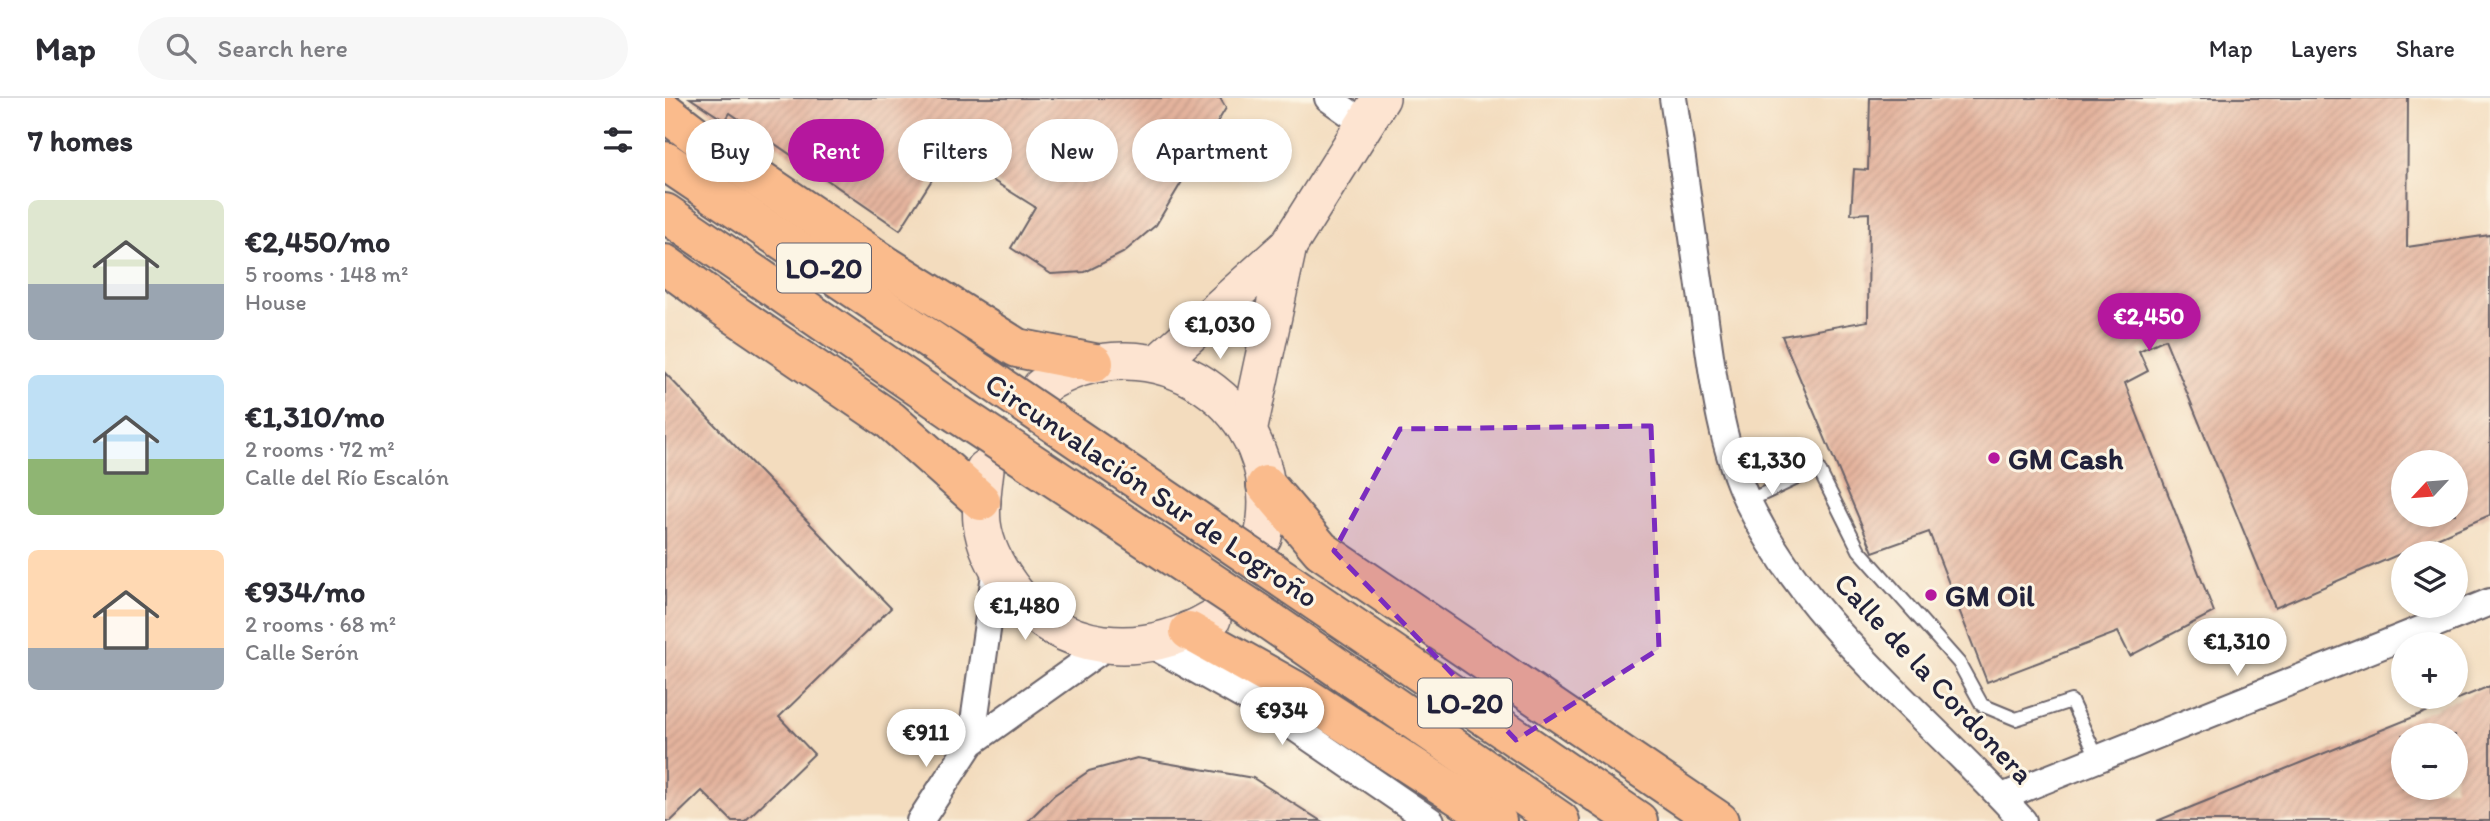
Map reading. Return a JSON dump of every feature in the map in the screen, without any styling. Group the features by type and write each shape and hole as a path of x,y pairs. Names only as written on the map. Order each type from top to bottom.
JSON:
{"highway":[{"path":"665,112 703,141 887,266 1017,348 1094,363"},
{"name":"Circunvalación Sur de Logroño","path":"665,160 1638,821"},
{"name":"Circunvalación Sur de Logroño","path":"665,213 955,412 1270,621 1560,821"},
{"path":"665,264 983,485"},
{"path":"1266,485 1321,550 1719,821"},
{"path":"1201,625 1293,689 1497,821"}],"main road":[{"path":"1157,363 1288,246 1373,111"},
{"path":"1248,432 1288,246"},
{"path":"1041,387 1058,376 1094,363 1126,360 1157,363 1194,378 1225,401 1248,432 1260,458 1266,485 1263,537"},
{"path":"983,485 982,524 996,567 1024,606 1062,632 1107,646 1150,645 1201,625"}],"street":[{"path":"1328,98 1373,111"},
{"name":"Calle de la Cordonera","path":"1673,98 1713,380 1729,452 1748,501 1775,551 1811,598 1884,682 2002,797 2023,821"},
{"path":"971,743 996,567"},
{"path":"2002,797 2490,602"},
{"path":"1150,645 1275,714 1431,821"},
{"path":"920,821 971,743 1107,646"}],"lane":[{"path":"1748,501 1818,468 1859,550 1959,663 1982,705 2016,719 2071,701 2098,759"}],"highlighted area":[{"path":"1651,426 1659,649 1516,740 1334,551 1400,429"}],"building":[{"path":"690,98 1220,98 1226,108 1219,119 1132,119 1132,182 1182,182 1156,225 1123,253 1085,272 1051,274 1011,248 1035,207 995,182 1012,182 1012,119 898,119 898,182 931,182 900,230 830,182 884,182 884,119 788,119 788,153 774,143 774,119 739,119 730,113 726,119 722,119"},
{"path":"1870,98 2408,98 2407,247 2490,235 2490,515 2468,525 2468,450 2391,450 2391,527 2462,527 2430,541 2391,541 2391,558 2275,608 2165,339 2139,351 2148,371 2125,383 2214,612 2130,656 2118,632 1987,682 1929,532 1873,552 1782,336 1868,321 1869,213 1851,214 1854,169 1868,170"},
{"path":"665,373 891,608 779,717 814,754 745,821 732,821 702,791 671,821 665,821"},
{"path":"2490,686 2490,821 2157,821 2391,726 2391,800 2468,800 2468,723 2399,723 2433,709 2468,709 2468,695"},
{"path":"1137,758 1253,778 1321,821 1028,821 1054,795 1089,771"}],"place":[{"name":"GM Cash","path":"1994,458"},
{"name":"GM Oil","path":"1931,595"}]}
